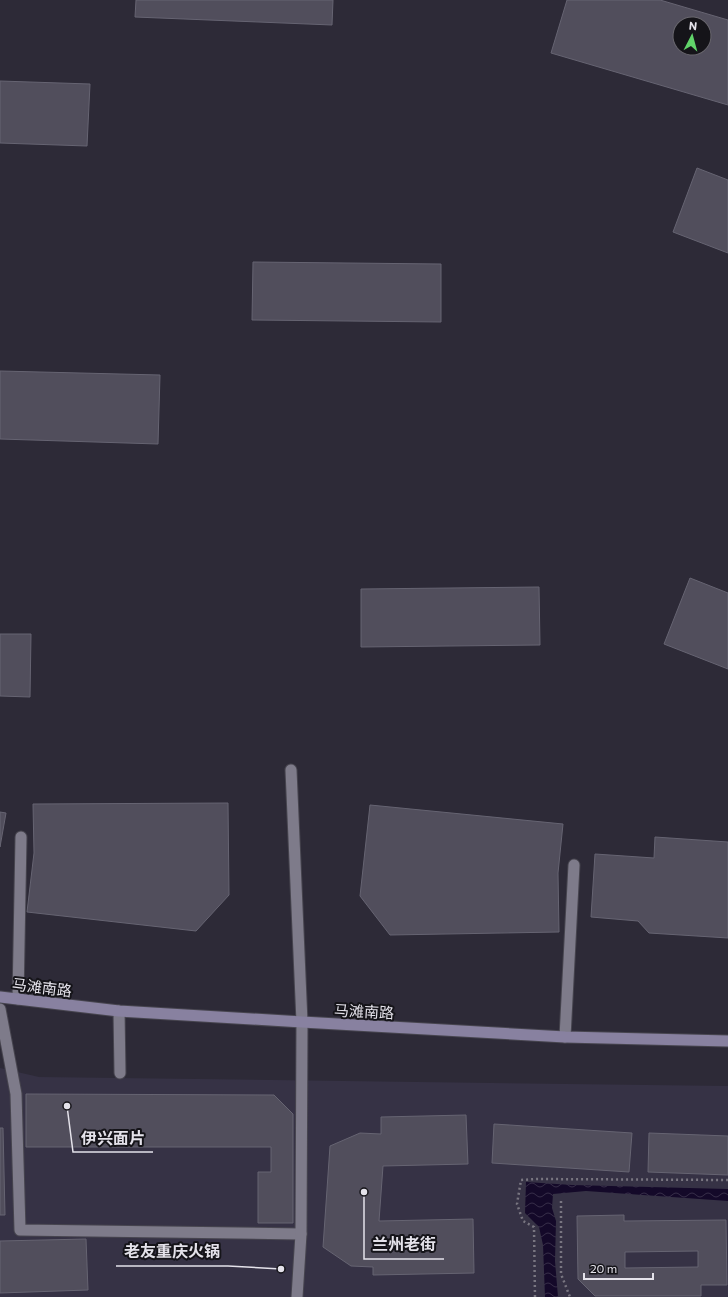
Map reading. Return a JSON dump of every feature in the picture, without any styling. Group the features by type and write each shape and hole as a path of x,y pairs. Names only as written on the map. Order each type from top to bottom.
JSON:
{"main road":[{"name":"马滩南路","path":"0,997 119,1011 565,1037 728,1041"}],"street":[{"path":"291,770 302,1022 301,1234 297,1297"},
{"path":"18,999 21,837"},
{"path":"565,1037 574,866"},
{"path":"0,1009 16,1094 20,1230 301,1234"},
{"path":"119,1011 120,1072"}],"path":[{"path":"535,1297 534,1227 523,1221 517,1204 521,1180 728,1180"},
{"path":"561,1200 561,1274 570,1297"}],"shaded area":[{"path":"0,1068 39,1077 728,1086 728,1297 0,1297"}],"water":[{"path":"526,1182 572,1185 728,1189 728,1201 586,1191 553,1194 552,1208 556,1221 555,1261 558,1297 545,1297 543,1245 539,1227 525,1213"}],"building":[{"path":"136,0 333,0 332,25 135,17"},
{"path":"567,0 660,0 728,20 728,105 551,53"},
{"path":"0,81 90,84 87,146 0,143"},
{"path":"697,168 728,180 728,253 673,232"},
{"path":"253,262 441,264 441,322 252,320"},
{"path":"0,371 160,375 158,444 0,439"},
{"path":"690,578 728,593 728,669 664,644"},
{"path":"539,587 540,645 361,647 361,589"},
{"path":"0,634 31,634 30,697 0,696"},
{"path":"228,803 229,895 196,931 27,912 34,853 33,804"},
{"path":"370,805 563,824 558,873 559,932 390,935 360,896"},
{"path":"0,812 6,813 0,847"},
{"path":"655,837 728,842 728,938 649,933 638,921 591,917 595,854 654,858"},
{"path":"26,1094 274,1095 293,1114 293,1223 258,1223 258,1172 271,1172 271,1147 26,1147"},
{"path":"466,1115 468,1164 383,1166 379,1221 473,1219 474,1273 373,1275 373,1267 351,1266 323,1247 330,1146 360,1133 381,1134 381,1117"},
{"path":"494,1124 632,1133 629,1172 492,1163"},
{"path":"0,1128 3,1128 5,1215 0,1215"},
{"path":"649,1133 728,1136 728,1175 648,1172"},
{"path":"624,1215 624,1221 726,1220 727,1285 701,1285 701,1296 595,1296 578,1279 577,1216","holes":["698,1251 698,1267 625,1268 625,1252"]},
{"path":"86,1239 88,1290 0,1293 0,1241"}],"place":[{"name":"伊兴面片","path":"67,1106"},
{"name":"兰州老街","path":"364,1192"},
{"name":"老友重庆火锅","path":"281,1269"}]}
